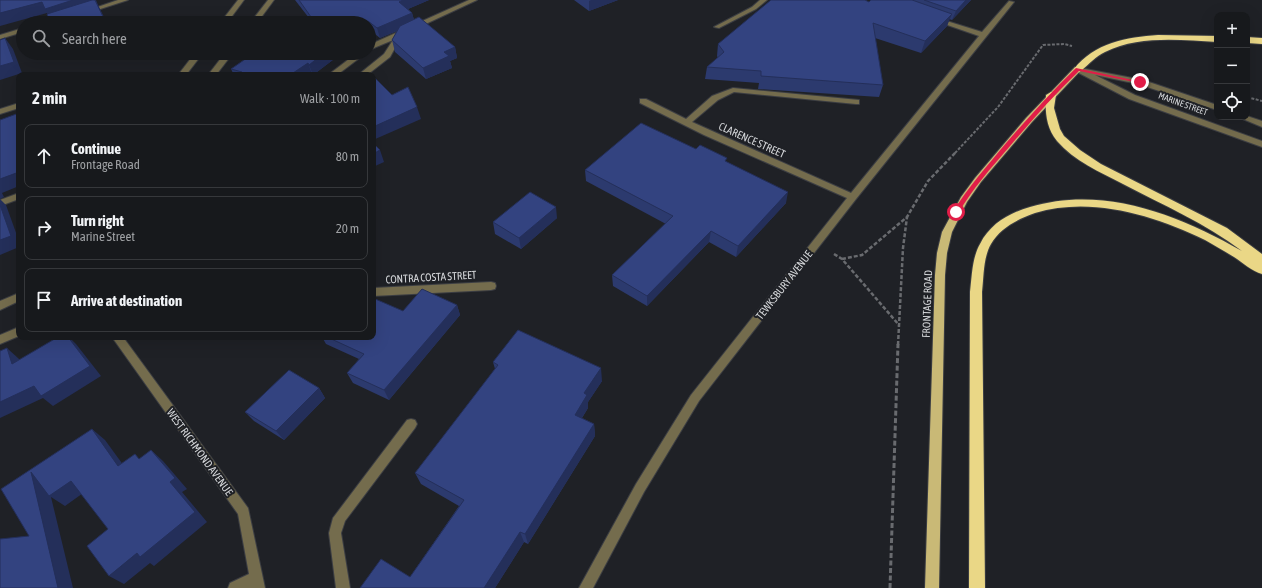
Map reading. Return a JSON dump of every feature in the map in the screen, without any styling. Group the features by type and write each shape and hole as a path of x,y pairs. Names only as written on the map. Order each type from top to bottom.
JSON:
{"highway":[{"path":"1078,69 1097,53 1120,44 1143,40 1214,39"},
{"path":"1250,40 1262,41"},
{"path":"1051,95 1049,108 1051,125 1056,134 1081,156 1223,231 1262,260"},
{"path":"976,588 976,338 978,284 984,248 996,230 1014,217 1026,211 1052,204 1082,203 1116,206 1160,218 1202,234 1262,270"}],"main road":[{"name":"FRONTAGE ROAD","path":"932,588 940,289 944,242 956,212 972,188 1051,95 1078,69"}],"street":[{"path":"76,15 125,0"},
{"path":"228,16 241,0"},
{"path":"258,16 271,0"},
{"path":"451,0 459,5"},
{"path":"376,45 459,5 474,0"},
{"path":"717,27 754,8 764,0"},
{"name":"TEWKSBURY AVENUE","path":"586,588 640,488 695,398 982,35 1011,2"},
{"path":"924,15 982,35"},
{"path":"0,37 16,32"},
{"path":"366,72 387,55 400,33"},
{"path":"184,72 194,60"},
{"path":"214,72 224,60"},
{"path":"336,72 352,60"},
{"name":"MARINE STREET","path":"1078,69 1140,82 1214,107"},
{"name":"MARINE STREET","path":"1078,69 1132,97 1262,144"},
{"path":"686,123 715,98 733,90 856,102"},
{"name":"CLARENCE STREET","path":"643,101 686,123 853,197"},
{"path":"0,112 16,106"},
{"path":"1250,120 1262,124"},
{"path":"0,203 16,197"},
{"name":"CONTRA COSTA STREET","path":"376,292 491,286"},
{"path":"0,306 16,298"},
{"path":"0,340 16,332"},
{"name":"WEST RICHMOND AVENUE","path":"119,340 244,512 257,583 235,588"},
{"path":"343,588 335,533 339,518 411,424"}],"path":[{"path":"899,326 842,259 862,255 907,217 928,181 998,107 1043,45 1064,44 1097,53"},
{"path":"1250,98 1262,101"},
{"path":"890,588 899,326 903,248 907,217"}],"building":[{"path":"0,0 73,0 45,9 42,2 0,13"},
{"path":"95,0 103,16 48,16 47,14"},
{"path":"299,0 403,0 399,2 412,13 377,28 376,16 310,16"},
{"path":"771,0 865,0 869,2 871,0 912,0 952,14 925,41 873,23 883,85 761,76 761,71 707,67 724,52 718,44"},
{"path":"924,0 966,0 956,11"},
{"path":"419,17 455,47 444,52 449,56 423,68 392,40 400,26"},
{"path":"5,38 14,62 0,66 0,40"},
{"path":"244,60 315,60 294,72 242,72 231,69"},
{"path":"376,79 392,95 408,87 417,107 376,126"},
{"path":"16,114 16,173 0,179 0,120"},
{"path":"641,123 696,149 700,145 727,158 725,161 788,192 738,246 711,231 647,296 612,275 673,216 585,170"},
{"path":"376,146 380,150 376,152"},
{"path":"530,192 556,207 519,238 493,222"},
{"path":"0,205 11,236 0,240"},
{"path":"422,289 457,305 384,390 347,373 364,354 334,340 376,340 376,299 403,311"},
{"path":"518,330 601,368 584,393 587,395 575,415 594,424 525,534 520,532 484,588 360,588 381,559 410,577 464,500 415,473 498,365 493,362"},
{"path":"53,340 70,340 90,366 41,396 34,386 0,402 0,351 7,348 12,364"},
{"path":"289,370 319,388 276,431 245,412"},
{"path":"92,429 118,466 135,454 139,459 151,450 175,478 170,482 195,512 140,557 137,553 109,576 87,546 108,529 71,481 49,496 31,472 58,588 0,588 0,539 29,536 1,489"}],"route":[{"path":"956,212 984,172 1051,95 1078,69 1140,82"}]}
